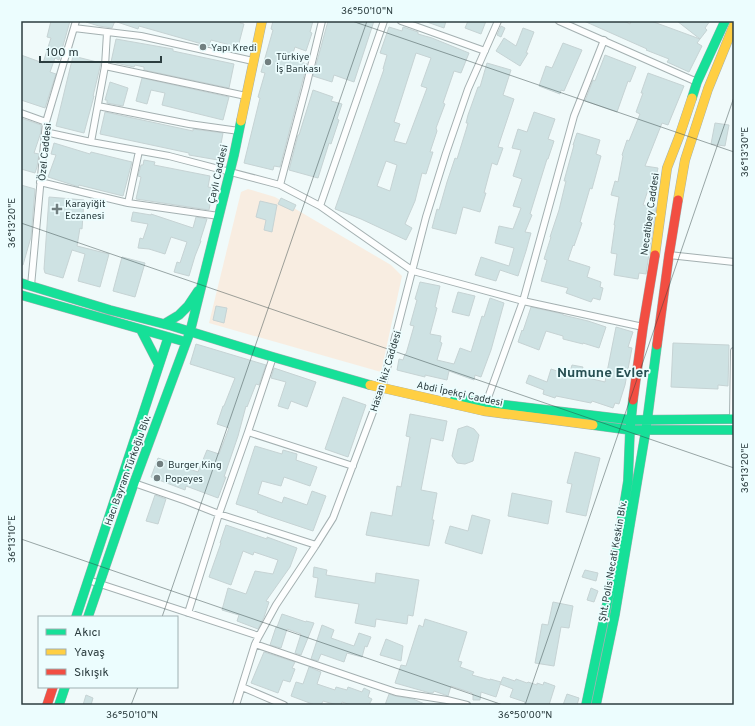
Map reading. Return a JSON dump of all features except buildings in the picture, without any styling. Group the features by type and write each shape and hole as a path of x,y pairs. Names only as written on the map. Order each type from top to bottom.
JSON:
{"street":[{"name":"Özel Caddesi","path":"31,286 46,122 76,21"},
{"name":"Çaylı Caddesi","path":"190,332 230,171 262,21"},
{"path":"280,185 322,21"},
{"path":"320,206 384,21"},
{"path":"401,21 485,51"},
{"name":"Hasan İkiz Caddesi","path":"236,705 255,644 276,605 333,518 353,466 382,388 426,217 446,153 468,89 498,21"},
{"path":"560,21 697,82 708,89"},
{"name":"Necatibey Caddesi","path":"631,420 643,327 655,256 667,168 697,82 725,21"},
{"path":"647,419 669,255 685,160 708,89 734,25"},
{"path":"74,28 141,36 253,61"},
{"path":"90,142 105,66 107,33"},
{"path":"604,40 574,116 523,301 485,407 631,420 733,419 734,351"},
{"path":"105,66 246,96"},
{"path":"98,106 189,124 239,131"},
{"path":"21,113 46,122"},
{"path":"45,132 90,142 169,156 280,185 320,206 413,271 523,301 643,327"},
{"path":"128,203 139,151"},
{"path":"40,182 128,203 219,216"},
{"path":"669,255 734,262"},
{"name":"Abdi İpekçi Caddesi","path":"21,283 382,388 566,422 630,430 734,430"},
{"path":"31,286 25,296 186,342"},
{"path":"164,324 179,315 188,306 201,286"},
{"path":"141,330 159,365"},
{"name":"Hacı Bayram Türkoğlu Blv.","path":"88,616 134,483 190,332"},
{"name":"Hacı Bayram Türkoğlu Blv.","path":"76,616 168,338"},
{"path":"188,613 219,514 273,357"},
{"name":"Şht. Polis Necati Keskin Blv.","path":"596,705 615,614 647,419"},
{"name":"Şht. Polis Necati Keskin Blv.","path":"586,705 612,580 627,488 631,420"},
{"path":"248,432 353,466"},
{"path":"134,483 219,514 316,545"},
{"path":"88,580 259,636"},
{"path":"255,644 396,692 447,700 467,705"},
{"path":"242,686 284,705"},
{"path":"47,705 53,688"},
{"path":"59,705 65,688"}],"shaded area":[{"path":"248,189 275,197 391,265 402,276 381,372 209,323 241,192"}],"traffic: fast":[{"path":"692,98 697,82 725,21"},
{"path":"88,616 134,483 190,332 241,121"},
{"path":"21,283 370,385"},
{"path":"164,324 179,315 188,306 198,291"},
{"path":"21,295 186,342"},
{"path":"141,330 159,365"},
{"path":"76,616 168,338"},
{"path":"596,705 615,614 646,429 657,345"},
{"path":"455,399 631,420 734,419"},
{"path":"586,705 612,580 628,481 633,400"},
{"path":"593,425 630,430 734,430"},
{"path":"59,705 65,688"}],"traffic: slow":[{"path":"241,121 262,21"},
{"path":"678,200 685,160 708,89 734,25"},
{"path":"655,255 667,168 692,98"},
{"path":"370,385 484,411 593,425"}],"traffic: jam":[{"path":"657,345 678,200"},
{"path":"633,400 655,255"},
{"path":"47,705 53,688"}],"place":[{"name":"Yapı Kredi","path":"203,47"},
{"name":"Türkiye İş Bankası","path":"268,62"},
{"name":"Karayiğit Eczanesi","path":"57,209"},
{"name":"Burger King","path":"160,464"},
{"name":"Popeyes","path":"157,478"}],"district":[{"name":"Numune Evler","path":"603,372"}]}
